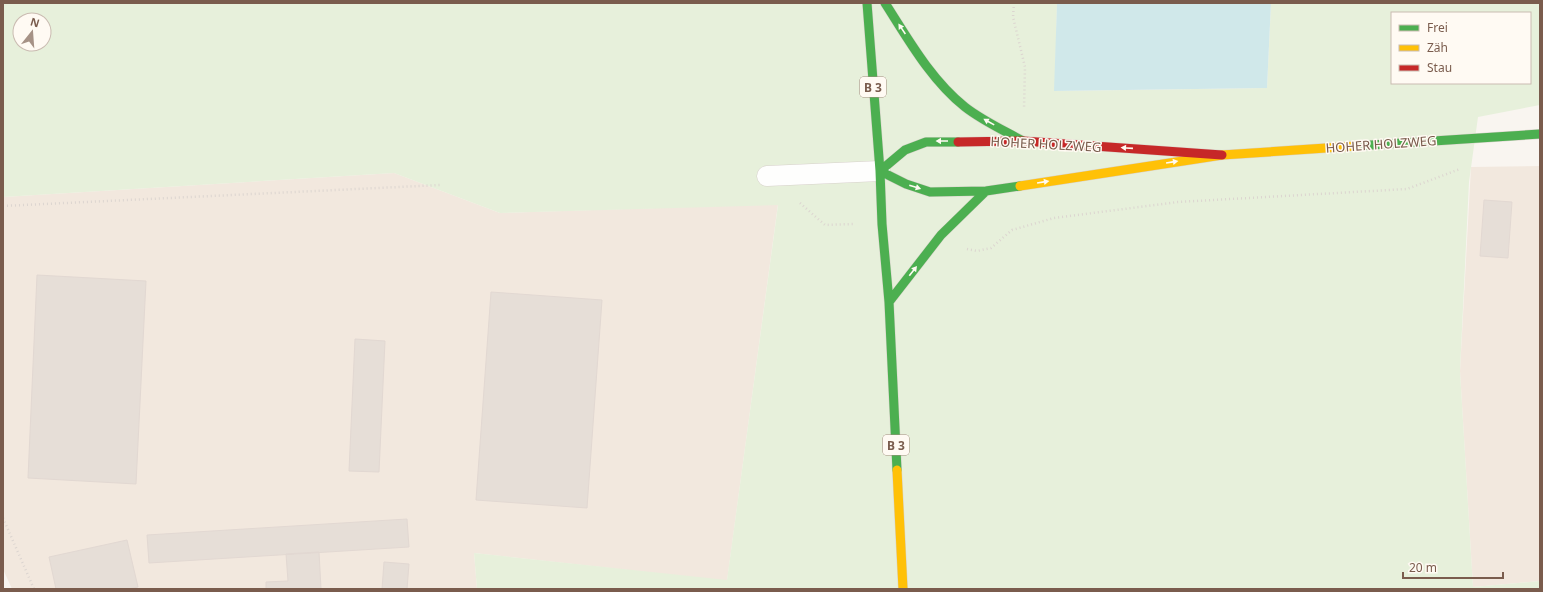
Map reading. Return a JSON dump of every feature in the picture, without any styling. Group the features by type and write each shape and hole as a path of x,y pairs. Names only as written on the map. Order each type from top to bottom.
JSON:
{"main road":[{"name":"B 3","path":"867,3 880,171 882,224 889,302 903,589"},
{"path":"885,3 932,72 958,102 978,116 1024,141"},
{"name":"HOHER HOLZWEG","path":"1222,155 1024,141 926,142 905,150 880,171 906,184 930,192 986,192 1222,155 1540,134"},
{"path":"889,302 941,235 986,192"}],"lane":[{"name":"HOHER HOLZWEG","path":"767,176 880,171"}],"path":[{"path":"1014,3 1013,17 1025,67 1024,141"},
{"path":"941,235 966,249 977,251 991,248 1012,230 1054,218 1178,202 1407,189 1459,170 1487,137"},
{"path":"767,176 825,225 882,224"},
{"path":"3,206 440,185"},
{"path":"3,518 34,589"}],"shaded area":[{"path":"1540,166 1540,581 1473,587 1460,371 1471,167"},
{"path":"394,173 500,213 778,204 727,581 474,553 477,589 12,589 3,569 3,197"}],"green space":[{"path":"3,3 1057,3 1055,91 1267,88 1271,3 1540,3 1540,105 1478,117 1469,182 1460,371 1473,587 1540,581 1540,589 477,589 474,553 727,580 778,205 500,213 394,173 3,197"}],"water":[{"path":"1057,3 1271,3 1267,88 1054,91"}],"building":[{"path":"1484,200 1512,202 1508,258 1480,256"},
{"path":"37,275 146,281 136,484 28,478"},
{"path":"491,292 602,300 587,508 476,500"},
{"path":"355,339 385,341 379,472 349,471"},
{"path":"407,519 409,547 149,563 147,535"},
{"path":"127,540 138,587 129,589 56,589 49,557"},
{"path":"319,552 321,589 266,589 266,582 288,581 286,554"},
{"path":"384,562 409,564 407,589 382,589"}],"traffic: fast":[{"path":"867,3 880,171"},
{"path":"885,3 911,45 941,84 965,107 979,117 1023,141"},
{"path":"1356,146 1540,134"},
{"path":"958,142 926,142 905,150 880,171 906,184 930,192 986,191 1020,186"},
{"path":"880,171 882,224 889,302 897,470"},
{"path":"889,302 941,235 986,191"}],"traffic: slow":[{"path":"1020,186 1222,155 1356,146"},
{"path":"897,470 903,589"}],"traffic: jam":[{"path":"958,142 1023,141 1222,155"}]}
